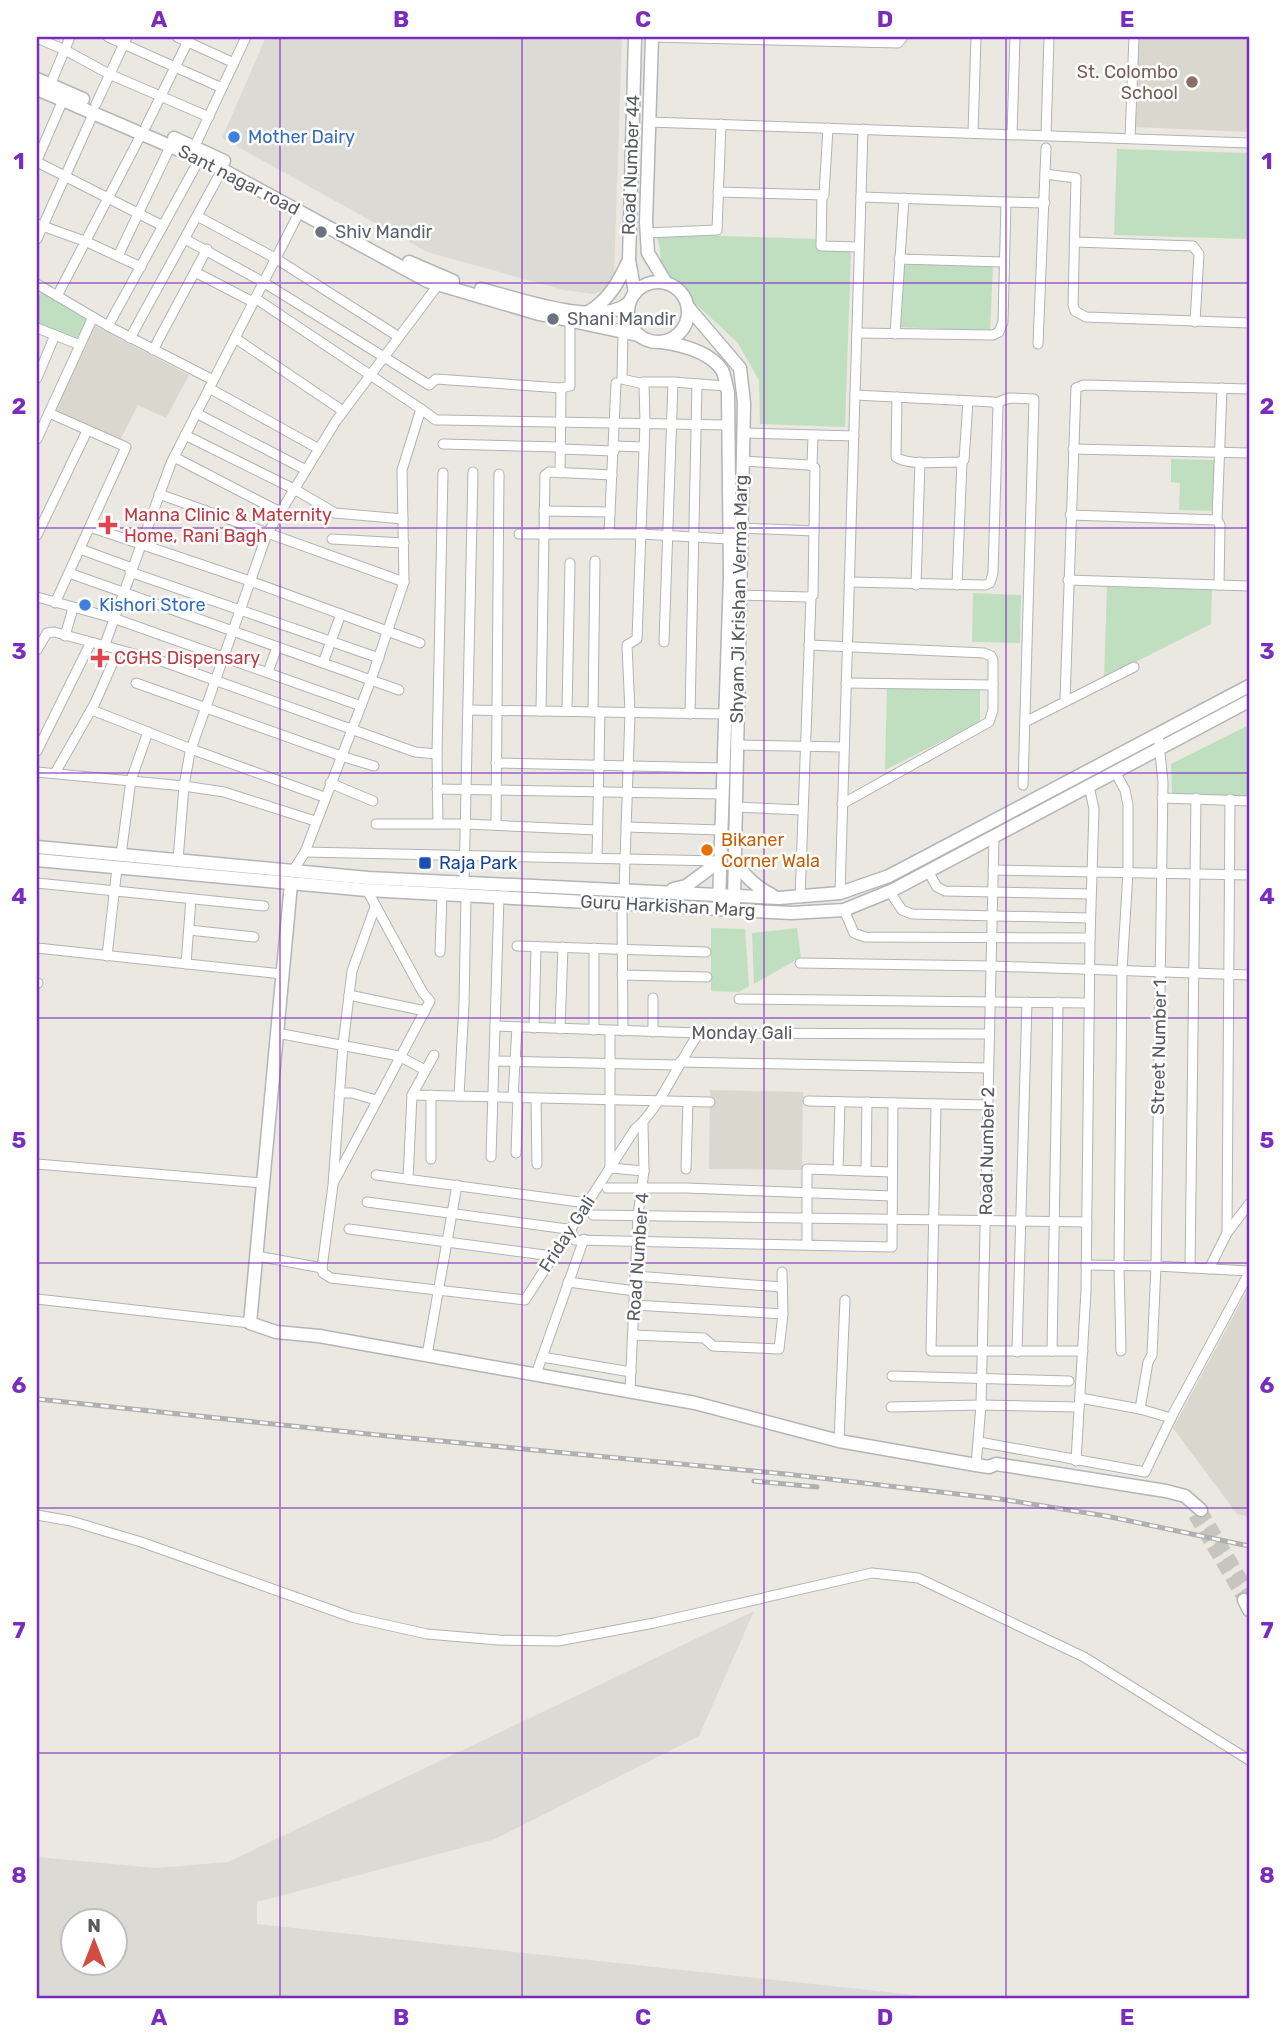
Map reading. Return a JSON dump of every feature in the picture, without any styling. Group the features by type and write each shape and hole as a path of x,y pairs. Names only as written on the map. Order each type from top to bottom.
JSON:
{"street":[{"path":"41,89 70,37"},
{"path":"108,37 125,41 222,88"},
{"path":"177,37 189,39 234,63"},
{"path":"108,326 163,226 209,117 247,37"},
{"name":"Road Number 44","path":"632,298 629,260 635,37"},
{"path":"652,37 865,39 898,43 903,37"},
{"name":"Road Number 44","path":"652,37 646,233 648,253 666,283"},
{"path":"973,133 976,37"},
{"path":"1012,134 1015,37"},
{"path":"1046,135 1049,37"},
{"path":"1130,138 1135,37"},
{"path":"37,38 65,50 109,75 209,117"},
{"path":"57,296 189,39"},
{"path":"37,239 40,225 125,41"},
{"name":"Sant nagar road","path":"41,89 63,100 95,108"},
{"name":"Sant nagar road","path":"41,89 144,129 418,267 455,282 564,310 595,314 620,311 632,298"},
{"path":"63,100 37,161 64,178 163,226"},
{"path":"649,122 1249,143"},
{"path":"646,233 717,230 721,124"},
{"path":"828,128 821,246 859,247"},
{"name":"Sant nagar road","path":"144,129 171,145 195,153 427,281 539,314 638,335"},
{"path":"840,893 863,129"},
{"path":"118,256 171,145"},
{"path":"1038,344 1046,148"},
{"path":"130,338 222,170"},
{"path":"1045,174 1076,178 1073,305 1079,314 1086,317 1249,323"},
{"path":"718,192 822,196"},
{"path":"861,197 1045,203"},
{"path":"895,334 904,198"},
{"path":"857,333 993,335 999,332 1003,322 1006,202"},
{"path":"104,647 174,457 300,211"},
{"path":"197,216 275,258 399,337"},
{"path":"40,225 87,242 141,267"},
{"path":"185,239 263,282 429,385 436,379 561,388 570,386 570,321"},
{"path":"1075,242 1193,246 1199,254 1195,322"},
{"path":"153,350 207,250"},
{"path":"899,259 1004,262"},
{"path":"587,313 603,303 619,283 629,260"},
{"path":"195,272 254,300 436,419 729,425"},
{"path":"649,283 666,283 680,292 688,307 688,316 679,333 662,342 646,340 638,335 629,320 632,298 649,283"},
{"path":"178,860 184,786 191,749 267,534 344,411 438,285"},
{"path":"38,289 57,296 153,350 319,449"},
{"name":"Shyam Ji Krishan Verma Marg","path":"688,307 740,369 744,403 734,903"},
{"path":"37,439 93,317"},
{"path":"37,328 80,345"},
{"path":"623,332 622,379 726,386"},
{"path":"37,378 55,335"},
{"path":"235,338 344,411"},
{"name":"Shyam Ji Krishan Verma Marg","path":"662,342 682,345 703,354 722,370 726,386 729,425 729,539 718,909"},
{"path":"623,1031 623,897 630,712 628,645 637,641 645,447 643,382"},
{"path":"664,642 673,382"},
{"path":"609,534 616,383"},
{"path":"690,713 697,384"},
{"path":"1065,700 1074,392 1079,386 1249,389"},
{"path":"560,473 561,388"},
{"path":"1219,585 1218,452 1222,388"},
{"path":"855,396 996,403 1009,398 1034,399 1023,785"},
{"path":"897,397 896,457 902,461 962,461"},
{"path":"957,585 962,461 968,401"},
{"path":"849,582 985,585 992,579 996,403"},
{"path":"250,1322 290,877 305,852 371,681 404,582 402,470 421,409"},
{"path":"196,413 306,470"},
{"path":"49,414 126,447 55,603"},
{"path":"37,535 87,431"},
{"path":"743,433 853,436"},
{"path":"185,435 294,489 335,513 403,519"},
{"path":"800,898 813,592 816,472 813,466 813,436"},
{"path":"443,444 560,448 645,447"},
{"path":"1073,449 1249,453"},
{"path":"174,457 280,512"},
{"path":"743,461 813,466"},
{"path":"916,585 920,462"},
{"path":"459,1096 464,1003 472,472"},
{"path":"541,711 545,475 549,472 612,475"},
{"path":"438,824 443,473"},
{"path":"496,825 499,474"},
{"path":"159,495 404,582"},
{"path":"544,511 610,512"},
{"path":"1070,515 1217,520"},
{"path":"90,527 250,581 420,643"},
{"path":"741,528 814,531"},
{"path":"519,534 641,534 729,539"},
{"path":"332,540 404,542"},
{"path":"80,549 131,570 379,658"},
{"path":"595,561 599,764 597,858"},
{"path":"567,711 570,563"},
{"path":"69,573 399,690"},
{"path":"1069,580 1249,586"},
{"path":"739,595 811,597"},
{"path":"37,597 113,618 361,706"},
{"path":"65,636 73,608"},
{"path":"323,663 341,614"},
{"path":"37,650 47,633 65,636 164,662 415,752 437,754"},
{"path":"37,751 90,644"},
{"path":"809,645 988,654 993,660 992,710 989,722 842,804"},
{"path":"268,672 277,647"},
{"path":"55,774 92,709 118,651"},
{"path":"1026,722 1134,667"},
{"path":"136,682 341,756 374,765"},
{"path":"846,683 993,685"},
{"name":"Guru Harkishan Marg","path":"37,860 117,868 290,877 368,878 465,889 623,897 718,909 734,903 840,893 888,876 1249,686"},
{"name":"Guru Harkishan Marg","path":"37,846 178,860 366,890 442,894 465,889 499,897 623,897 659,892 719,895 734,903 797,913 844,910 890,892 1249,701"},
{"path":"92,709 191,749 324,797"},
{"path":"468,710 725,714"},
{"path":"121,855 131,780 148,732"},
{"name":"Street Number 1","path":"1140,1409 1148,1362 1152,1355 1156,1266 1162,798 1157,734"},
{"path":"736,745 844,747"},
{"path":"496,763 723,768"},
{"path":"37,772 131,780 237,794 315,821"},
{"path":"1115,772 1127,797 1128,873 1122,970 1119,1266 1121,1351"},
{"path":"330,783 373,801"},
{"path":"1076,1461 1087,1222 1090,918 1094,809 1089,786"},
{"path":"438,789 722,794"},
{"path":"1162,798 1249,801"},
{"path":"1190,1268 1196,798"},
{"path":"1227,1233 1230,799"},
{"path":"735,807 803,810"},
{"path":"376,824 466,824 597,830"},
{"path":"626,827 721,830"},
{"name":"Road Number 2","path":"983,1466 979,1442 994,836"},
{"path":"305,852 720,861"},
{"path":"659,892 686,886 720,861"},
{"path":"734,862 760,889 779,898"},
{"path":"107,956 117,868"},
{"path":"993,870 1249,875"},
{"path":"928,871 940,890 1091,894"},
{"path":"37,883 264,906"},
{"path":"333,1185 430,1001 366,890"},
{"path":"890,892 902,910 912,914 1090,918"},
{"path":"440,952 442,894"},
{"path":"491,1157 499,897"},
{"path":"186,964 191,899"},
{"path":"375,908 352,971 343,1045 333,1185 322,1268 323,1273 331,1278 438,1290"},
{"path":"844,910 854,933 859,936 1090,938"},
{"path":"189,930 254,937"},
{"path":"517,946 706,952"},
{"path":"534,1028 536,947"},
{"path":"560,1029 563,947"},
{"path":"37,948 282,974"},
{"path":"594,948 594,1030"},
{"path":"800,963 991,966 1249,975"},
{"path":"622,975 707,977"},
{"path":"349,995 425,1011"},
{"path":"653,998 653,1032"},
{"path":"739,999 1089,1003"},
{"path":"1017,1352 1027,1002"},
{"path":"1052,1351 1058,1002"},
{"name":"Monday Gali","path":"495,1026 699,1033 989,1034"},
{"path":"516,1153 517,1027"},
{"path":"610,1031 610,1168 644,1171"},
{"path":"277,1033 399,1056 425,1070"},
{"name":"Friday Gali","path":"438,1290 525,1300 568,1229 635,1129 643,1124 699,1033"},
{"path":"408,1179 412,1095 434,1055"},
{"path":"494,1061 988,1068"},
{"path":"339,1093 352,1093 376,1100"},
{"path":"412,1095 710,1102"},
{"path":"431,1095 431,1159"},
{"path":"536,1098 537,1164"},
{"path":"808,1101 988,1105"},
{"path":"686,1169 688,1102"},
{"path":"838,1170 840,1102"},
{"path":"866,1171 867,1102"},
{"path":"367,1202 568,1229 573,1239 584,1240 892,1247 894,1103"},
{"path":"936,1104 931,1351 1083,1351"},
{"name":"Road Number 4","path":"630,1391 638,1215 644,1171 643,1124"},
{"path":"37,1164 263,1183"},
{"path":"807,1244 807,1169 892,1172"},
{"path":"376,1175 587,1203"},
{"path":"427,1355 457,1185"},
{"path":"607,1188 892,1196"},
{"path":"1209,1269 1227,1233 1249,1204"},
{"path":"593,1215 1087,1222"},
{"path":"349,1229 552,1256"},
{"path":"536,1374 584,1240"},
{"path":"257,1256 322,1268"},
{"path":"979,1442 1144,1472 1249,1272 1086,1265"},
{"path":"633,1335 704,1338 713,1346 776,1350 782,1345 782,1272"},
{"path":"635,1276 782,1287"},
{"path":"568,1282 635,1291"},
{"path":"37,1299 250,1322 276,1332 319,1336 630,1391 695,1403 839,1441 983,1466 996,1472 1176,1500 1198,1513"},
{"path":"839,1441 845,1300"},
{"path":"634,1305 783,1314"},
{"path":"542,1357 631,1372"},
{"path":"892,1376 1069,1381"},
{"path":"891,1407 1080,1403 1140,1409 1171,1418"},
{"path":"37,1515 71,1521 141,1542 351,1617 427,1634 498,1640 558,1641 654,1623 872,1573 918,1578 1084,1657 1249,1760"}],"shaded area":[{"path":"266,37 622,37 614,277 605,290 593,294 564,290 427,252 222,138"},
{"name":"St. Colombo School","path":"1136,37 1249,37 1249,132 1134,127"},
{"path":"93,325 189,375 166,418 138,405 120,440 53,412"},
{"path":"710,1090 803,1092 802,1170 709,1169"},
{"path":"1249,1287 1249,1517 1237,1514 1173,1428"},
{"path":"754,1611 699,1736 495,1839 257,1902 257,1924 951,1999 37,1999 37,1857 156,1868 228,1862"}],"green space":[{"path":"1117,149 1249,153 1249,239 1114,235"},
{"path":"656,234 819,239 819,247 851,249 845,427 760,424 759,380 737,342 661,272 660,248"},
{"path":"901,263 993,267 990,331 898,327"},
{"path":"43,289 91,317 78,343 37,325 37,299"},
{"path":"1171,459 1216,460 1216,511 1179,510 1180,483 1171,482"},
{"path":"1107,587 1212,590 1211,624 1104,678"},
{"path":"973,593 1021,595 1020,643 972,642"},
{"path":"887,688 980,690 980,722 885,770"},
{"path":"1249,725 1249,796 1172,794 1171,764"},
{"path":"711,928 745,929 749,986 739,992 711,991"},
{"path":"797,928 801,957 754,984 752,933"}],"tunnel":[{"path":"1201,1510 1249,1592"},
{"path":"1194,1515 1244,1600"}],"railway":[{"path":"37,1399 786,1474 1000,1499 1106,1516 1249,1546"},
{"path":"754,1481 817,1487"}],"place":[{"name":"St. Colombo School","path":"1192,82"},
{"name":"Mother Dairy","path":"234,137"},
{"name":"Shiv Mandir","path":"321,232"},
{"name":"Shani Mandir","path":"553,319"},
{"name":"Manna Clinic & Maternity Home, Rani Bagh","path":"108,525"},
{"name":"Kishori Store","path":"85,605"},
{"name":"CGHS Dispensary","path":"100,658"},
{"name":"Bikaner Corner Wala","path":"707,850"},
{"name":"Raja Park","path":"425,863"}]}
